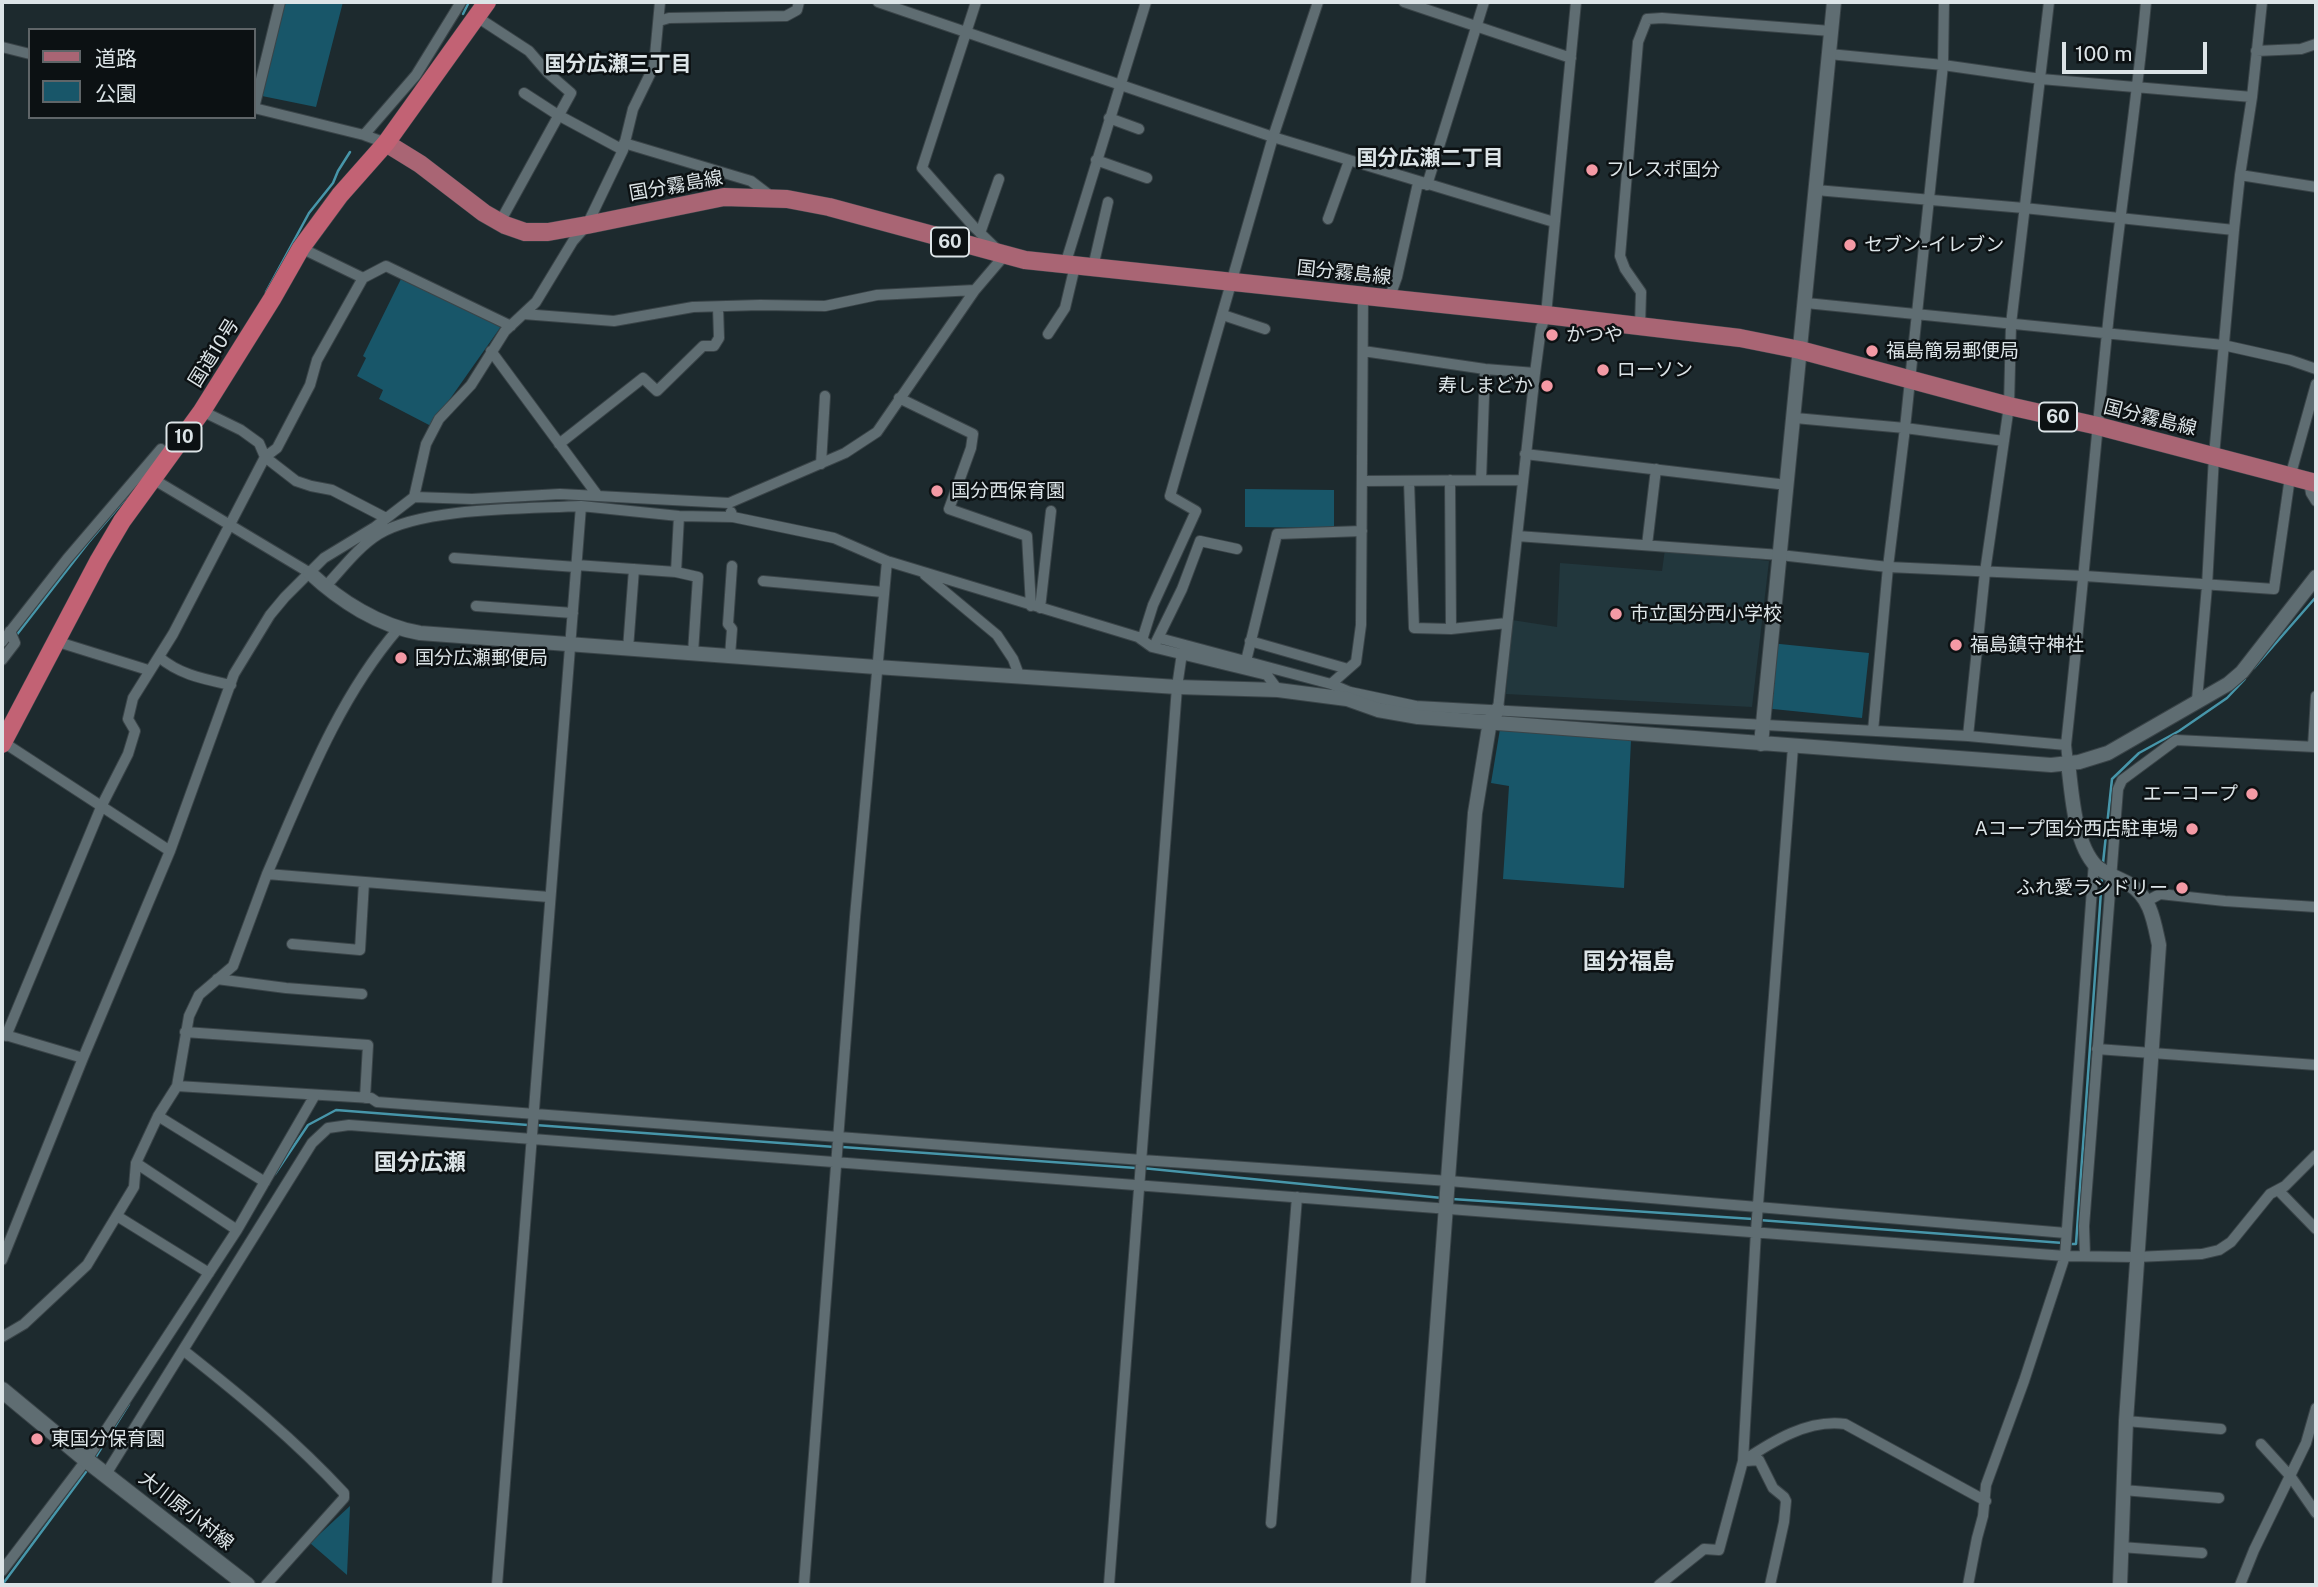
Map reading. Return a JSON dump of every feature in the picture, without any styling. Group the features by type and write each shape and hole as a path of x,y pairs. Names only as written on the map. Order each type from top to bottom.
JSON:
{"highway":[{"name":"国道10号","path":"2,743 110,541 153,480 167,450 202,411 301,248 340,195 386,143 482,9"}],"main road":[{"name":"国分霧島線","path":"386,143 420,164 484,213 525,232 540,233 587,225 699,200 772,197 829,207 1004,256 1740,338 1800,350 2009,406 2098,426 2313,482"},
{"name":"大川原小村線","path":"2,1390 247,1585"}],"street":[{"path":"256,100 280,2"},
{"path":"364,135 416,75 461,2"},
{"path":"414,497 426,444 432,431 449,407 471,385 491,351 511,326 536,302 573,241 587,225 624,146 633,108 654,66 660,2"},
{"path":"659,21 668,18 786,16 797,10 799,2"},
{"path":"878,2 1273,137 1554,222"},
{"path":"2,1260 170,851 234,674 270,615 324,558 414,497 472,499 560,494 729,503 845,453 877,432 975,290 1004,256 922,168 976,2"},
{"path":"1048,334 1065,308 1078,266 1096,160 1146,2"},
{"path":"1142,640 1153,605 1196,511 1170,496 1273,137 1318,2"},
{"path":"1404,2 1571,58"},
{"path":"1427,185 1484,2"},
{"path":"1418,1585 1475,813 1494,715 1535,373 1541,328 1546,315 1576,2"},
{"path":"1761,744 1834,2"},
{"path":"1873,731 1888,567 1943,65 1944,2"},
{"path":"1968,736 1985,572 2009,406 2011,324 2049,2"},
{"path":"2120,1585 2136,1257 2159,945 2147,901 2137,890 2103,869 2078,828 2066,745 2085,576 2107,333 2146,2"},
{"path":"2197,700 2223,345 2239,175 2252,97 2262,2"},
{"path":"482,9 571,93 500,222"},
{"path":"1640,326 1641,292 1625,269 1620,256 1638,42 1647,19 1831,31"},
{"path":"449,22 463,35"},
{"path":"2256,51 2301,49 2316,44"},
{"path":"2,47 28,54"},
{"path":"1829,54 1943,65 2041,79 2252,97"},
{"path":"524,93 558,116 624,146 751,181 772,197"},
{"path":"256,108 386,143"},
{"path":"1109,118 1139,128"},
{"path":"1096,160 1147,178"},
{"path":"1328,219 1349,160"},
{"path":"2239,175 2316,187"},
{"path":"980,233 999,179"},
{"path":"1389,299 1397,277 1418,183 1427,185"},
{"path":"1816,190 2234,230"},
{"path":"1078,266 1108,202"},
{"path":"301,248 363,278"},
{"path":"83,1058 4,1035 102,805 128,754 135,731 128,719 129,706 148,670 159,657 265,457 277,448 310,386 317,360 363,278 386,266 511,326"},
{"path":"523,314 614,321 693,307 825,306 877,295 975,290"},
{"path":"1331,684 1356,662 1361,625 1363,296"},
{"path":"1806,303 2223,345 2290,360 2316,369"},
{"path":"559,444 643,378 657,391 703,346 713,346 719,338 718,307"},
{"path":"1223,314 1265,329"},
{"path":"491,351 598,496"},
{"path":"1363,351 1485,369 1535,373"},
{"path":"1481,480 1485,369"},
{"path":"1517,536 1780,555 1888,567 2085,576 2274,589 2290,477 2316,384"},
{"path":"821,464 825,396"},
{"path":"899,398 973,434 971,448 948,509 1027,536 1035,607"},
{"path":"202,411 241,430 259,443 265,457 296,481 332,490 386,518"},
{"path":"1795,418 2004,441"},
{"path":"2,660 12,635 67,559 167,450"},
{"path":"1525,454 1787,485"},
{"path":"1647,545 1656,469"},
{"path":"153,480 310,573 356,607 398,629 452,636 876,667 1177,687 1348,695"},
{"path":"1362,481 1522,480"},
{"path":"1409,481 1414,628 1451,629 1507,623"},
{"path":"1450,481 1451,629"},
{"path":"2313,482 2311,493 2316,501"},
{"path":"729,503 733,517"},
{"path":"497,1585 580,506"},
{"path":"326,587 357,551 379,534 398,526 452,514 580,506 679,516 733,517 834,538 887,561 1142,640 1246,661 1268,671 1278,690"},
{"path":"1035,607 1051,510"},
{"path":"676,572 679,516"},
{"path":"1246,661 1277,534 1362,531"},
{"path":"1156,643 1182,589 1200,541 1237,550"},
{"path":"454,558 676,572 698,577 693,653"},
{"path":"804,1585 836,1160 887,561"},
{"path":"730,656 732,629 728,624 732,566"},
{"path":"911,567 935,581 997,635 1013,659 1019,675"},
{"path":"628,649 634,569"},
{"path":"1494,715 1793,747 2051,765 2079,762 2108,753 2228,684 2242,672 2316,577"},
{"path":"763,581 883,592"},
{"path":"476,606 573,612"},
{"path":"2,1337 24,1324 87,1265 134,1187 136,1163 158,1116 177,1086 185,1032 199,995 233,966 267,874 323,744 372,660 398,629"},
{"path":"2,642 12,635"},
{"path":"55,641 148,670"},
{"path":"1250,641 1348,669"},
{"path":"1156,643 1182,653 1331,684 1378,710 1418,717 1494,715 1763,724 1968,736 2066,745"},
{"path":"1109,1585 1177,687 1182,653"},
{"path":"159,657 172,668 193,677 230,685"},
{"path":"1968,1585 1986,1501 1986,1485 2024,1381 2064,1256 2103,869 2118,789 2122,780 2176,740 2314,747 2316,696"},
{"path":"2,743 170,851"},
{"path":"1659,1585 1704,1549 1719,1550 1743,1461 1756,1229 1793,747"},
{"path":"2085,1256 2084,1226 2097,1049 2103,869"},
{"path":"267,874 549,897"},
{"path":"292,944 360,950 364,882"},
{"path":"2147,901 2160,894 2316,907"},
{"path":"217,979 286,988 362,993"},
{"path":"185,1032 368,1045 365,1098"},
{"path":"2097,1049 2316,1065"},
{"path":"177,1086 365,1098 377,1102 533,1116 1449,1183 2066,1233"},
{"path":"2,1571 88,1461 237,1230 314,1095"},
{"path":"158,1116 265,1182"},
{"path":"105,1473 312,1143 328,1128 349,1125 532,1137 1141,1182 1447,1209 1756,1229 2064,1256 2136,1257 2203,1254 2219,1250 2242,1230 2270,1194 2316,1156"},
{"path":"136,1163 237,1230"},
{"path":"2278,1190 2316,1229"},
{"path":"1270,1523 1297,1197"},
{"path":"117,1216 209,1273"},
{"path":"183,1350 272,1420 344,1493 344,1498 267,1585"},
{"path":"2240,1585 2291,1477 2311,1446 2316,1408"},
{"path":"1743,1461 1795,1432 1826,1422 1845,1424 1986,1501"},
{"path":"2126,1422 2221,1429"},
{"path":"2260,1444 2291,1477 2316,1513"},
{"path":"1743,1461 1759,1460 1773,1488 1786,1501 1770,1585"},
{"path":"2123,1490 2219,1498"},
{"path":"2121,1547 2202,1553"}],"shaded area":[{"path":"1665,549 1769,561 1752,707 1506,694 1512,620 1557,627 1560,563 1662,571"}],"green space":[{"path":"285,2 343,2 316,107 262,96"},
{"path":"401,279 502,325 431,426 379,399 383,390 357,376 366,358 363,356"},
{"path":"1245,489 1334,490 1334,528 1245,527"},
{"path":"1770,643 1869,653 1862,718 1763,708"},
{"path":"1500,729 1631,740 1624,888 1503,879 1509,786 1491,783"},
{"path":"350,1506 347,1575 310,1543"}],"waterway":[{"path":"463,14 469,2"},
{"path":"266,292 309,213 333,183 350,152"},
{"path":"15,637 138,484"},
{"path":"2254,668 2316,597"},
{"path":"2103,863 2112,779 2139,753 2179,731 2227,698 2245,679"},
{"path":"2070,1244 2076,1244 2102,877"},
{"path":"275,1174 308,1125 336,1110 528,1125"},
{"path":"535,1125 835,1147"},
{"path":"842,1147 1136,1168"},
{"path":"1142,1168 1442,1198"},
{"path":"1452,1199 1753,1219"},
{"path":"1759,1220 2063,1243"},
{"path":"95,1458 129,1404"},
{"path":"2,1585 88,1469"}],"place":[{"name":"フレスポ国分","path":"1592,170"},
{"name":"セブン-イレブン","path":"1850,245"},
{"name":"かつや","path":"1552,335"},
{"name":"福島簡易郵便局","path":"1872,351"},
{"name":"ローソン","path":"1603,370"},
{"name":"寿しまどか","path":"1547,386"},
{"name":"国分西保育園","path":"937,491"},
{"name":"市立国分西小学校","path":"1616,614"},
{"name":"福島鎮守神社","path":"1956,645"},
{"name":"国分広瀬郵便局","path":"401,658"},
{"name":"エーコープ","path":"2252,794"},
{"name":"Aコープ国分西店駐車場","path":"2192,829"},
{"name":"ふれ愛ランドリー","path":"2182,888"},
{"name":"東国分保育園","path":"37,1439"}],"district":[{"name":"国分広瀬三丁目","path":"618,65"},
{"name":"国分広瀬二丁目","path":"1430,159"},
{"name":"国分福島","path":"1629,962"},
{"name":"国分広瀬","path":"420,1163"}]}
